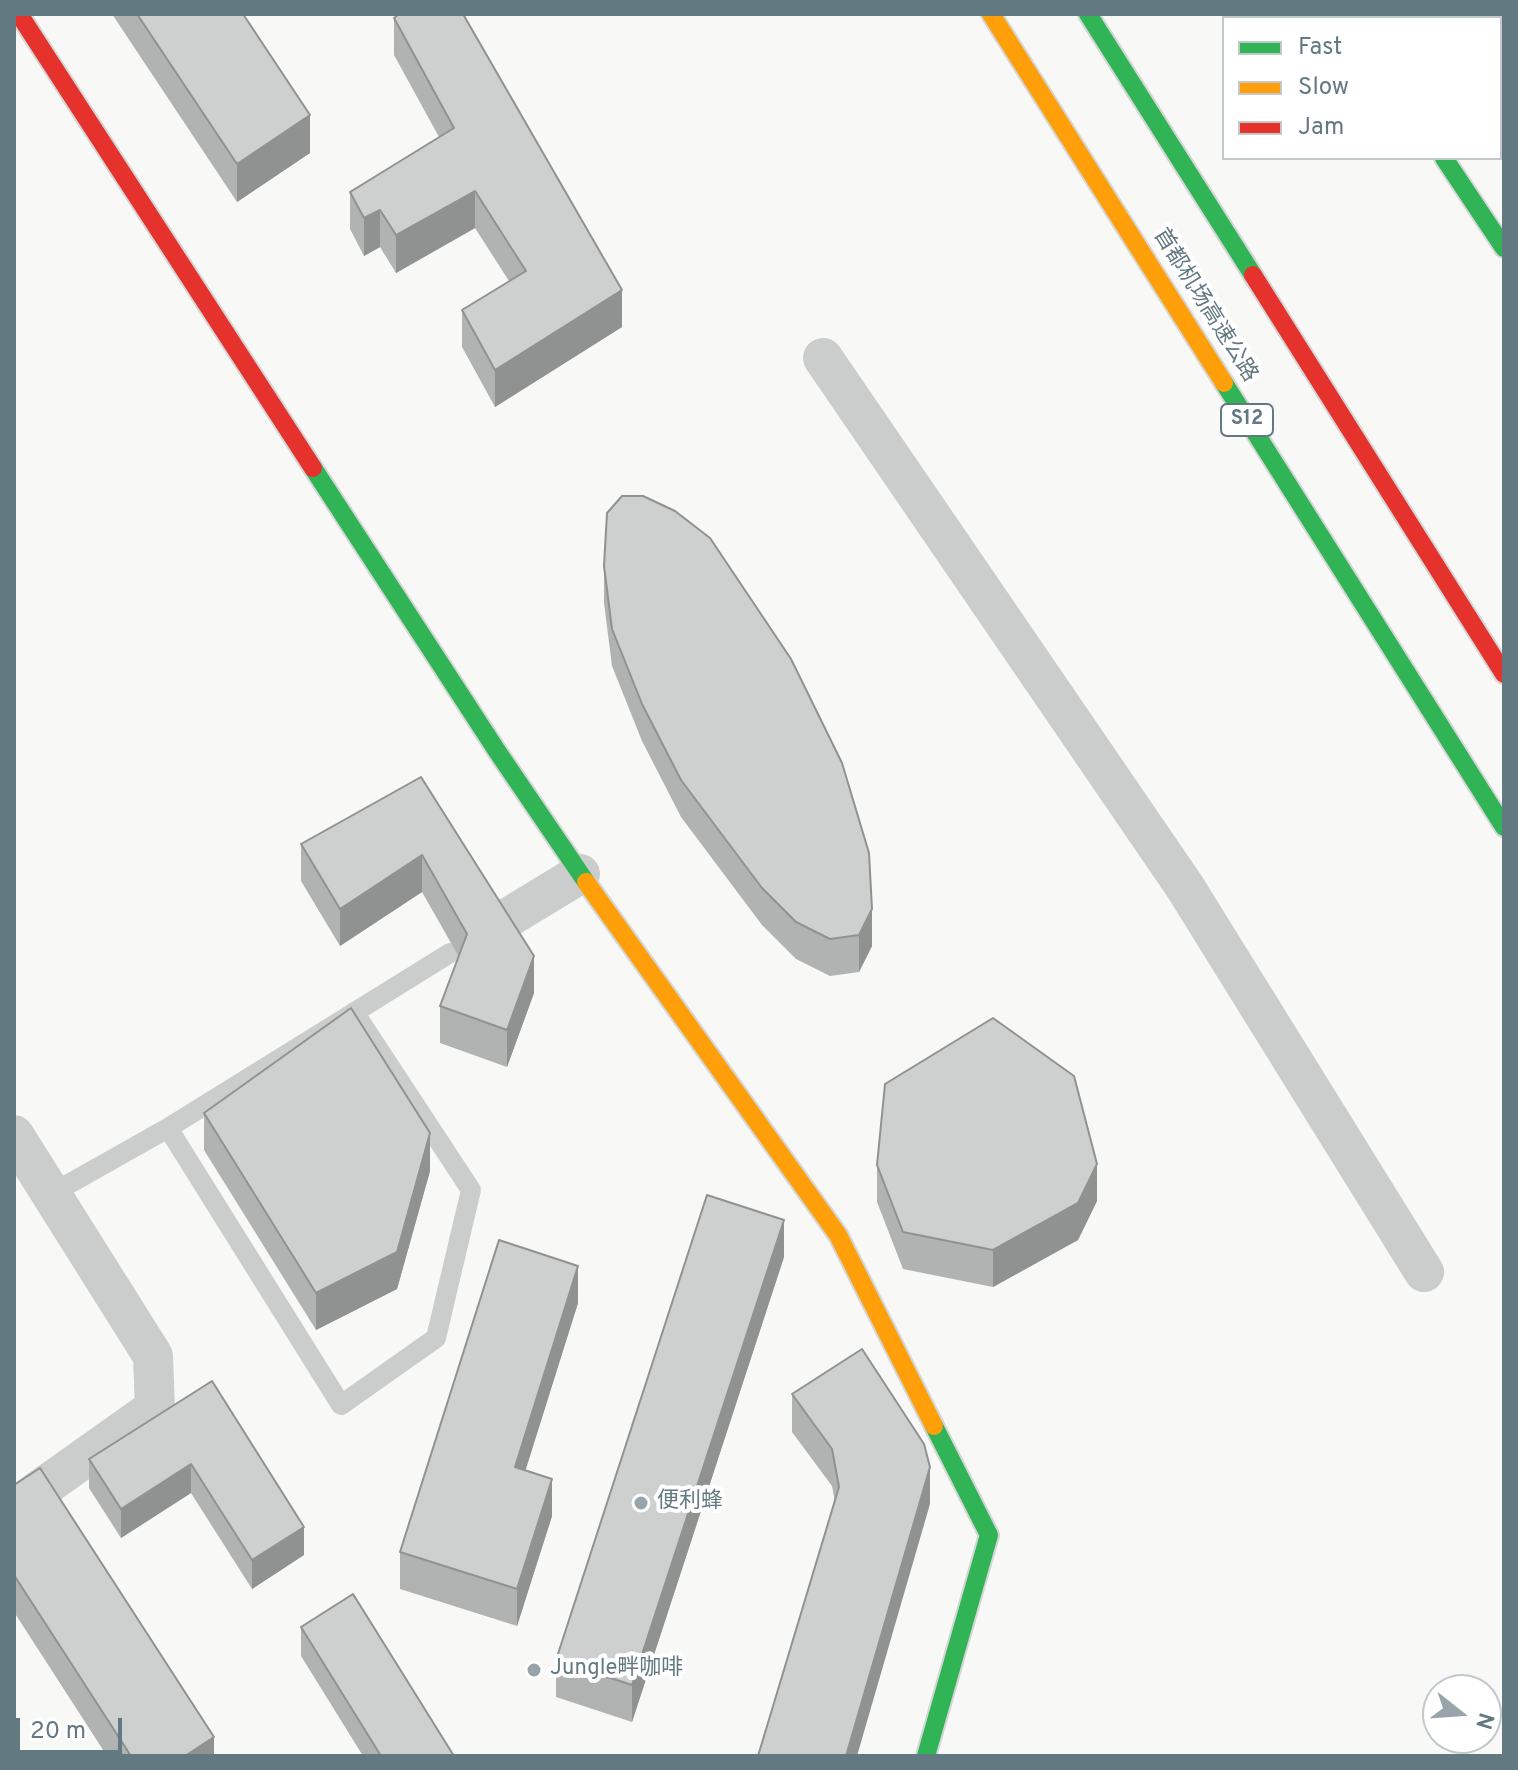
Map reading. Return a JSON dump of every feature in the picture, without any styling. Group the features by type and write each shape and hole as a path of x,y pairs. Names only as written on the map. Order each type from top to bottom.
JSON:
{"main road":[{"path":"19,14 488,738 580,874 838,1235 989,1535 926,1756"},
{"name":"首都机场高速公路","path":"991,14 1504,827"},
{"path":"1088,14 1504,674"},
{"path":"1445,160 1504,248"}],"street":[{"path":"823,358 1185,887 1424,1272"},
{"path":"496,925 580,874"},
{"path":"14,1135 153,1356 155,1408 14,1508"}],"lane":[{"path":"51,1194 168,1128 450,953"},
{"path":"168,1128 341,1405 436,1338 471,1190 354,1012"}],"building":[{"path":"137,14 243,14 310,115 237,164"},
{"path":"399,14 463,14 622,290 495,370 462,310 526,271 475,191 396,235 380,210 364,218 350,192 454,128 394,18"},
{"path":"622,496 643,496 675,511 710,538 791,659 842,763 869,853 872,909 859,935 830,939 796,922 762,888 681,780 642,704 612,629 604,566 607,513"},
{"path":"421,777 534,956 507,1030 440,1006 467,934 422,855 340,909 301,844"},
{"path":"351,1008 430,1133 397,1252 316,1293 204,1113"},
{"path":"993,1018 1074,1076 1097,1164 1078,1203 993,1250 903,1232 877,1165 885,1084"},
{"path":"707,1195 784,1220 632,1685 556,1660"},
{"path":"499,1240 578,1266 515,1467 552,1479 517,1589 400,1552"},
{"path":"862,1349 924,1444 930,1467 846,1756 758,1756 839,1487 832,1449 792,1394"},
{"path":"212,1381 304,1527 252,1560 191,1464 121,1509 89,1459"},
{"path":"40,1468 214,1737 185,1756 131,1756 14,1575 14,1485"},
{"path":"353,1594 454,1756 381,1756 301,1627"}],"traffic: fast":[{"path":"1088,14 1253,275"},
{"path":"1445,160 1504,248"},
{"path":"1224,383 1504,827"},
{"path":"313,468 586,882"},
{"path":"926,1756 989,1535 934,1426"}],"traffic: slow":[{"path":"991,14 1224,383"},
{"path":"586,882 838,1235 934,1426"}],"traffic: jam":[{"path":"19,14 313,468"},
{"path":"1253,275 1504,674"}],"place":[{"name":"便利蜂","path":"641,1503"},
{"name":"Jungle畔咖啡","path":"534,1670"}]}
